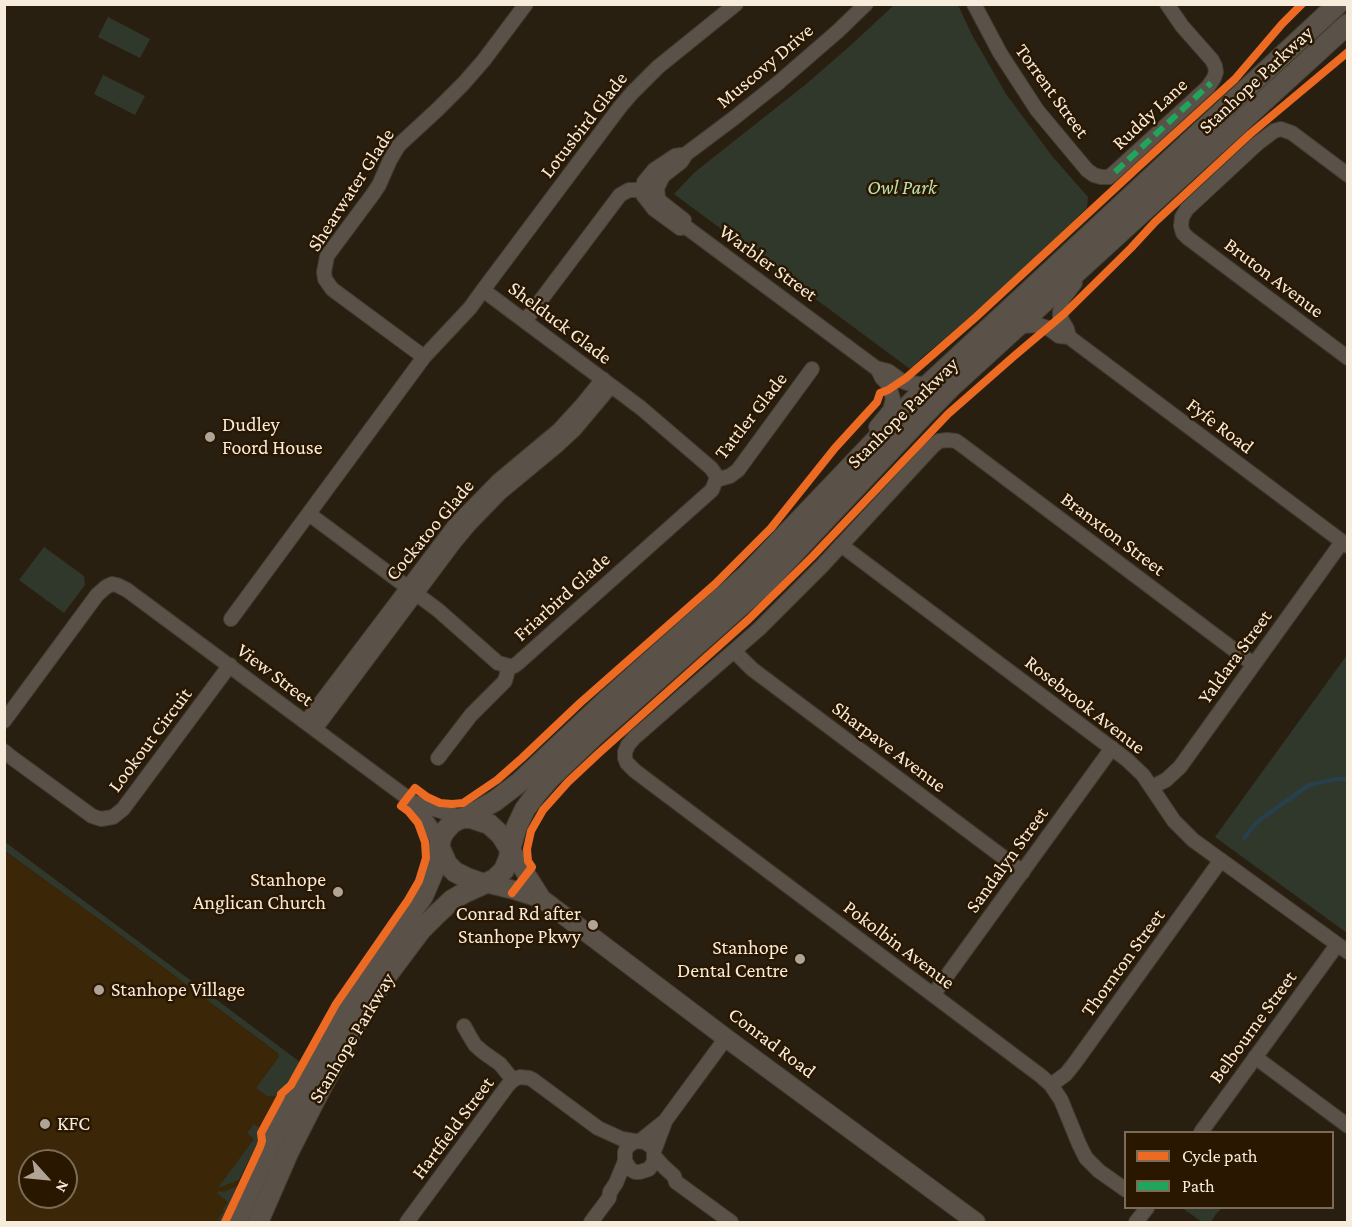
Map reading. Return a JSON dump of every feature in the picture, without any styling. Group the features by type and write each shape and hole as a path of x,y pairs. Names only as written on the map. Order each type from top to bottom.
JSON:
{"main road":[{"name":"Stanhope Parkway","path":"464,818 495,801 520,782 712,607 772,551 932,381 1338,4"},
{"name":"Stanhope Parkway","path":"511,849 517,826 525,809 551,777 764,585 950,388 1347,24"},
{"path":"464,818 477,819 489,824 511,849 504,870 495,879 485,884 455,872 447,864 439,845 447,828 464,818"},
{"name":"Stanhope Parkway","path":"236,1222 270,1144 347,1002 423,896 435,868 439,845"},
{"name":"Stanhope Parkway","path":"258,1222 288,1153 321,1088 382,982 435,915 458,897 485,884"}],"street":[{"name":"Shearwater Glade","path":"424,357 332,289 324,273 327,256 373,194 399,145 469,78 526,4"},
{"name":"Lotusbird Glade","path":"483,290 620,107 658,67 736,4"},
{"name":"Muscovy Drive","path":"686,227 686,221 661,202 656,193 663,176 681,162 686,154 771,89 866,4"},
{"name":"Torrent Street","path":"974,4 1023,91 1064,144 1094,175 1109,177 1115,172"},
{"name":"Ruddy Lane","path":"1115,172 1211,83 1216,72 1212,60 1182,26 1167,4"},
{"name":"Bruton Avenue","path":"1347,175 1292,133 1281,129 1274,131 1187,209 1182,217 1181,226 1188,238 1347,358"},
{"name":"Muscovy Drive","path":"643,190 644,182 654,170 675,156 686,154"},
{"path":"525,321 620,195 629,190 643,190"},
{"name":"Warbler Street","path":"643,190 643,195 654,209 680,228 686,227 876,368 889,385 892,394 890,410 846,461 842,476"},
{"path":"1069,338 1060,317 1062,300 1110,250 1117,235"},
{"name":"Shelduck Glade","path":"231,619 424,357 470,308 483,290 641,408 711,468 716,475 716,480"},
{"name":"Fyfe Road","path":"1009,334 1023,326 1039,325 1059,336 1069,338 1345,544"},
{"name":"Warbler Street","path":"876,368 888,371 907,383 921,384 932,381"},
{"name":"Tattler Glade","path":"716,480 730,476 738,470 812,369"},
{"name":"Cockatoo Glade","path":"310,726 412,591 501,492 574,430 607,382"},
{"name":"Branxton Street","path":"841,545 933,446 939,441 956,441 1253,664"},
{"name":"Friarbird Glade","path":"309,514 451,621 498,663 514,666 712,490 716,480"},
{"name":"Yaldara Street","path":"1152,787 1166,780 1180,767 1253,664 1345,544"},
{"path":"734,651 841,545"},
{"name":"Rosebrook Avenue","path":"841,545 1126,759 1143,775 1165,810 1184,831 1342,948"},
{"name":"View Street","path":"4,721 97,595 112,584 127,590 413,802 431,828 439,845"},
{"name":"Pokolbin Avenue","path":"734,651 634,738 625,752 627,764 1041,1076 1052,1086 1061,1100 1078,1144 1086,1158 1124,1189"},
{"name":"Sharpave Avenue","path":"734,651 752,669 1023,872"},
{"name":"Lookout Circuit","path":"4,751 88,814 101,819 113,817 123,809 230,665"},
{"path":"438,758 471,715 505,681 508,666"},
{"name":"Sandalyn Street","path":"933,995 1112,748"},
{"name":"View Street","path":"413,802 464,818"},
{"name":"Conrad Road","path":"511,849 542,899"},
{"name":"Thornton Street","path":"1052,1086 1074,1064 1221,860"},
{"name":"Conrad Road","path":"485,884 542,899 963,1219"},
{"name":"Belbourne Street","path":"1202,1131 1255,1058 1342,948"},
{"path":"464,1026 475,1045 500,1064 513,1080"},
{"path":"609,1198 627,1147 665,1121 726,1038"},
{"path":"1255,1058 1347,1126"},
{"name":"Hartfield Street","path":"407,1222 508,1085 520,1077 534,1080 598,1128 622,1139 638,1141"},
{"path":"591,1222 609,1198 624,1184 652,1166 665,1121"},
{"name":"Hartfield Street","path":"598,1128 600,1134 616,1147 624,1159"},
{"path":"638,1141 649,1144 664,1167 674,1176 676,1182 731,1222"},
{"path":"624,1159 630,1169 669,1182 676,1182"},
{"path":"1136,1222 1146,1209"}],"shaded area":[{"name":"Stanhope Village","path":"4,851 279,1054 287,1086 278,1092 279,1096 261,1129 259,1140 222,1222 5,1222"}],"green space":[{"name":"Owl Park","path":"894,5 958,5 972,35 1006,94 1052,156 1088,197 1087,208 980,309 910,369 674,194 695,172 805,85"},
{"path":"108,17 150,39 140,58 98,37"},
{"path":"103,75 145,96 135,115 94,94"},
{"path":"44,547 84,576 85,585 64,613 19,580"},
{"path":"1347,655 1348,933 1215,837"},
{"path":"5,842 300,1062 287,1086 278,1092 279,1096 267,1096 256,1088 279,1054 5,851"},
{"path":"254,1124 261,1129 259,1140 239,1180 218,1188 254,1139 247,1133"},
{"path":"237,1186 222,1222 220,1222 218,1219 228,1202 217,1193"},
{"path":"1183,1209 1221,1209 1211,1222 1202,1222"}],"waterway":[{"path":"1244,838 1258,821 1309,785 1336,779 1348,779"}],"marked path":[{"path":"1115,172 1211,83"}],"cycle path":[{"path":"225,1222 260,1147 261,1133 281,1094 291,1085 336,1004 419,881 426,858 425,842 418,823 401,806 415,788 440,803 463,803 497,780 522,758 580,703 715,584 771,528 835,448 877,402 880,393 906,378 976,317 1235,79 1302,4"},
{"path":"512,893 532,867 528,861 527,849 531,831 543,810 568,782 749,619 812,557 948,414 1065,313 1155,222 1250,134 1348,52"}],"place":[{"name":"Dudley Foord House","path":"210,437"},
{"name":"Stanhope Anglican Church","path":"338,892"},
{"name":"Conrad Rd after Stanhope Pkwy","path":"593,925"},
{"name":"Stanhope Dental Centre","path":"800,959"},
{"name":"Stanhope Village","path":"99,990"},
{"name":"KFC","path":"45,1124"}]}
